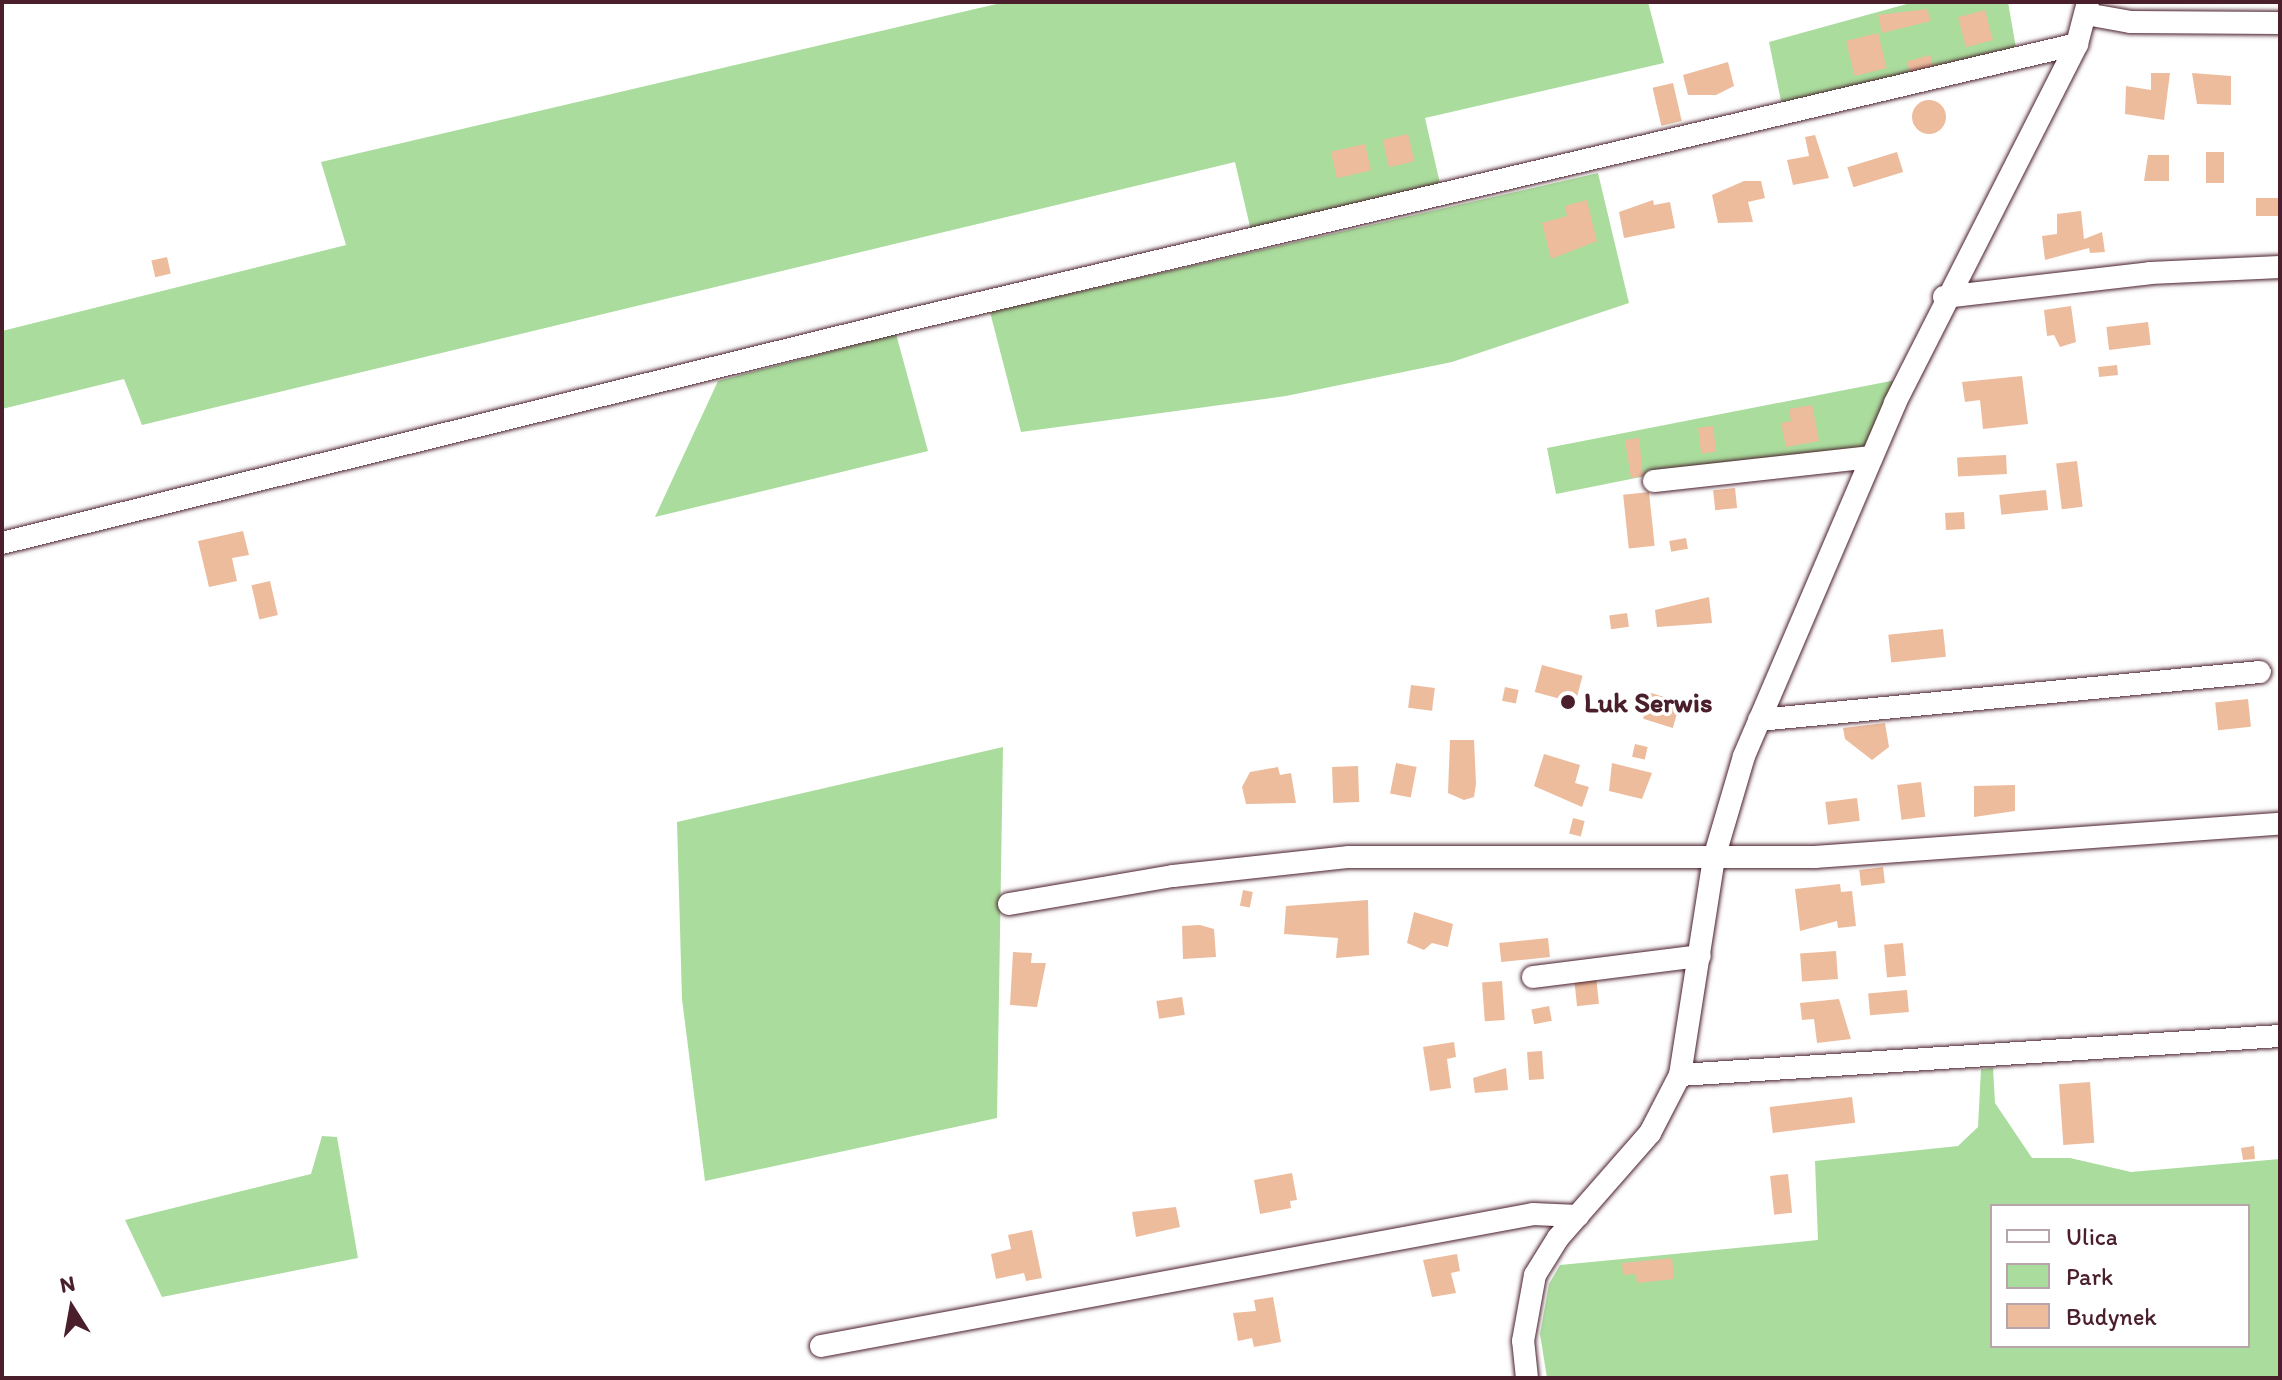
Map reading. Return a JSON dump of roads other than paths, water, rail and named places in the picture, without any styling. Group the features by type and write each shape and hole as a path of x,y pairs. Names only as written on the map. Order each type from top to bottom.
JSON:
{"street":[{"path":"1527,1378 1523,1341 1535,1275 1578,1216 1650,1133 1680,1075 1714,858 1759,720 1944,297 2077,44 2087,8 2131,22 2280,23"},
{"path":"2,543 896,322 2077,44"},
{"path":"1944,297 2150,273 2280,267"},
{"path":"1654,481 1872,457"},
{"path":"1759,720 2260,672"},
{"path":"1009,904 1173,876 1349,857 1714,858 2031,845 2280,824"},
{"path":"1533,977 1700,956"},
{"path":"1680,1075 2280,1036"},
{"path":"821,1346 1533,1214 1578,1216"}],"place":[{"name":"Luk Serwis","path":"1568,702"}]}
